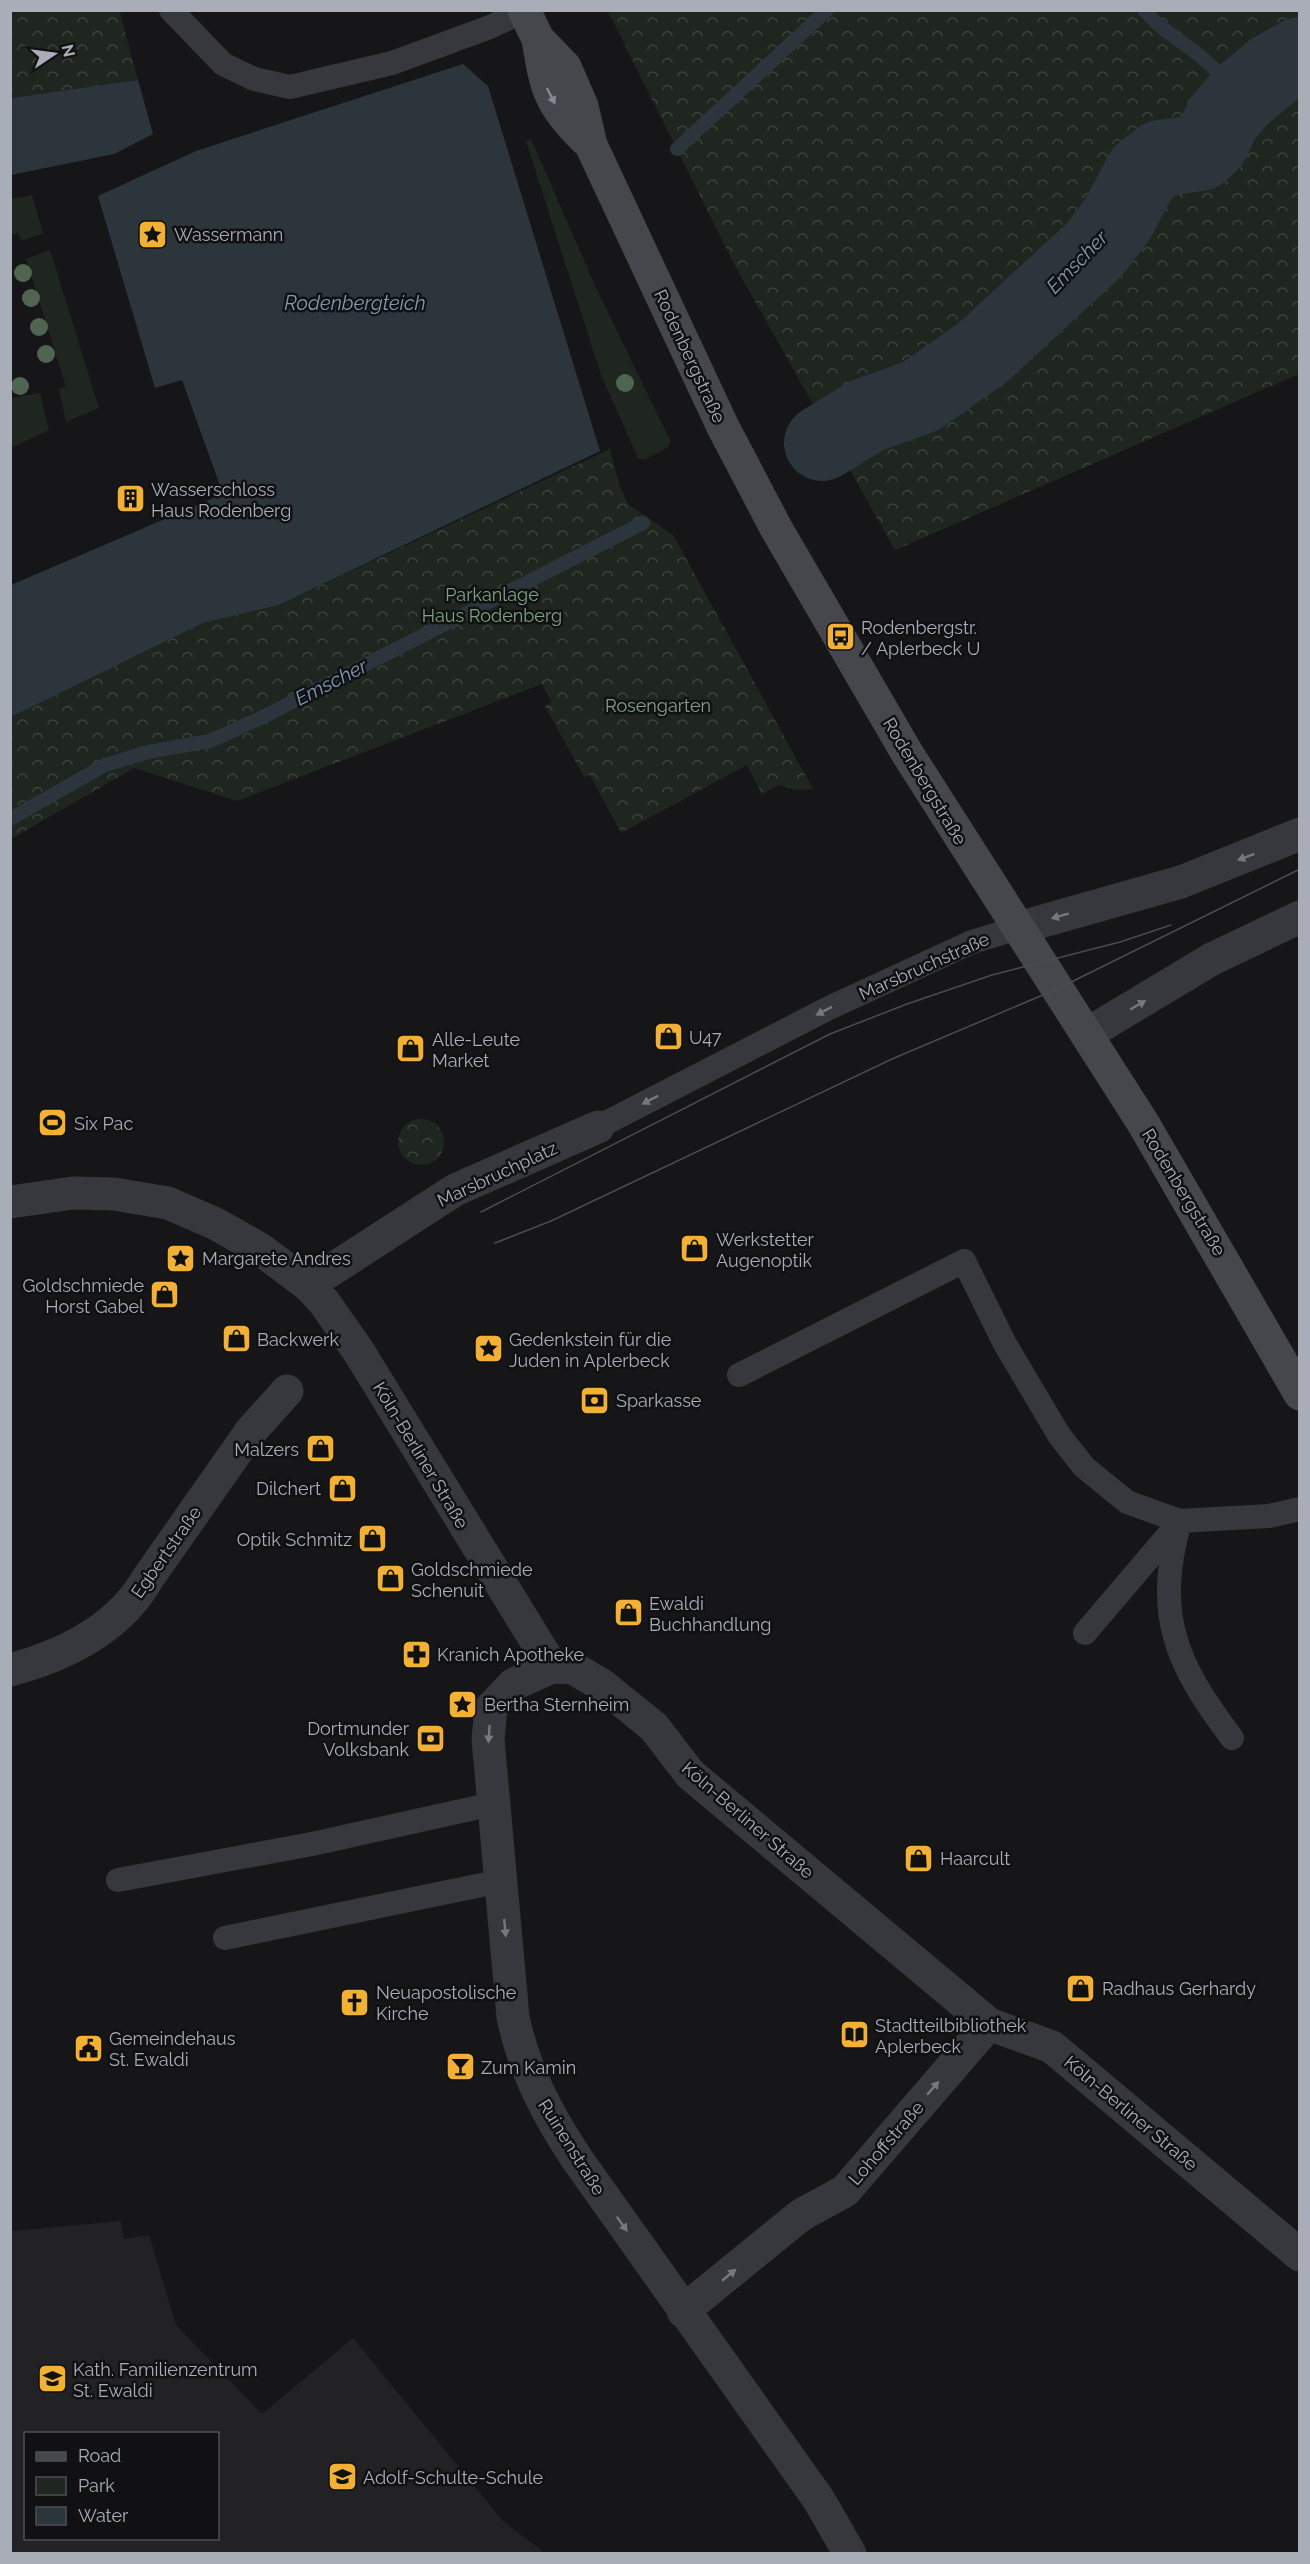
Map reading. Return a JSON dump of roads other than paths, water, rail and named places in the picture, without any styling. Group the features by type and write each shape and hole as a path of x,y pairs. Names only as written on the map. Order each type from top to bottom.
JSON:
{"main road":[{"name":"Rodenbergstraße","path":"525,10 538,39 565,67 582,106 591,145 723,426 776,528 907,753 1143,1123 1299,1394"}],"street":[{"name":"Marsbruchstraße","path":"1018,928 1180,882 1299,834"},
{"path":"1087,1034 1212,959 1299,917"},
{"name":"Marsbruchplatz","path":"308,1285 455,1190 598,1127"},
{"name":"Köln-Berliner Straße","path":"10,1202 73,1193 114,1194 168,1203 216,1224 260,1249 308,1285 324,1302 359,1352 508,1599 552,1667 573,1668 602,1685 654,1727 690,1774 988,2024 1052,2047 1299,2255"},
{"name":"Egbertstraße","path":"10,1670 61,1653 100,1632 136,1598 251,1431 287,1391"},
{"name":"Ruinenstraße","path":"552,1667 514,1684 491,1708 488,1739 513,2017 520,2050 533,2084 553,2124 683,2311 819,2500 850,2553"},
{"name":"Lohoffstraße","path":"683,2311 801,2215 845,2191 988,2024"}],"lane":[{"path":"171,10 222,64 254,79 290,87 392,63 490,27 525,10"},
{"name":"Marsbruchstraße","path":"598,1127 830,1008 972,942 1018,928"},
{"path":"738,1376 964,1261 1005,1344 1059,1435 1084,1467 1127,1502 1180,1521 1269,1516 1299,1509"},
{"path":"1085,1632 1180,1521"},
{"path":"1180,1521 1171,1552 1168,1590 1174,1642 1202,1699 1232,1738"},
{"path":"118,1880 312,1844 493,1804"},
{"path":"225,1938 501,1881"}],"water":[{"name":"Rodenbergteich","path":"463,64 488,86 600,451 279,605 203,623 11,717 11,585 223,494 182,380 155,388 98,196 196,151"},
{"path":"138,80 153,134 114,154 11,175 11,98"}],"waterway":[{"path":"677,149 827,10"},
{"path":"1144,10 1163,29 1199,55 1221,75 1248,90"},
{"name":"Emscher","path":"822,443 866,416 921,396 982,353 1094,250 1117,220 1142,173 1161,158 1200,153 1211,143 1223,118 1242,96 1272,71 1300,55"},
{"name":"Emscher","path":"10,819 105,765 148,752 210,741 263,717 643,523"}],"tram line":[{"path":"495,1243 551,1221 892,1059 1057,989 1300,869"},
{"path":"481,1212 830,1034 907,1004 992,975 1120,942 1171,925"}],"place":[{"name":"Wassermann","path":"153,234"},
{"name":"Wasserschloss Haus Rodenberg","path":"130,499"},
{"name":"Rodenbergstr. / Aplerbeck U","path":"840,637"},
{"name":"U47","path":"668,1037"},
{"name":"Alle-Leute Market","path":"411,1049"},
{"name":"Six Pac","path":"53,1123"},
{"name":"Werkstetter Augenoptik","path":"695,1249"},
{"name":"Margarete Andres","path":"181,1258"},
{"name":"Goldschmiede Horst Gabel","path":"165,1295"},
{"name":"Backwerk","path":"236,1339"},
{"name":"Gedenkstein für die Juden in Aplerbeck","path":"488,1349"},
{"name":"Sparkasse","path":"595,1400"},
{"name":"Malzers","path":"320,1449"},
{"name":"Dilchert","path":"342,1488"},
{"name":"Optik Schmitz","path":"373,1539"},
{"name":"Goldschmiede Schenuit","path":"390,1579"},
{"name":"Ewaldi Buchhandlung","path":"628,1613"},
{"name":"Kranich Apotheke","path":"416,1654"},
{"name":"Bertha Sternheim","path":"463,1704"},
{"name":"Dortmunder Volksbank","path":"430,1738"},
{"name":"Haarcult","path":"919,1858"},
{"name":"Radhaus Gerhardy","path":"1081,1988"},
{"name":"Neuapostolische Kirche","path":"355,2002"},
{"name":"Stadtteilbibliothek Aplerbeck","path":"854,2035"},
{"name":"Gemeindehaus St. Ewaldi","path":"88,2048"},
{"name":"Zum Kamin","path":"460,2067"},
{"name":"Kath. Familienzentrum St. Ewaldi","path":"52,2379"},
{"name":"Adolf-Schulte-Schule","path":"342,2477"}],"park label":[{"name":"Parkanlage Haus Rodenberg","path":"492,604"},
{"name":"Rosengarten","path":"658,705"}]}
